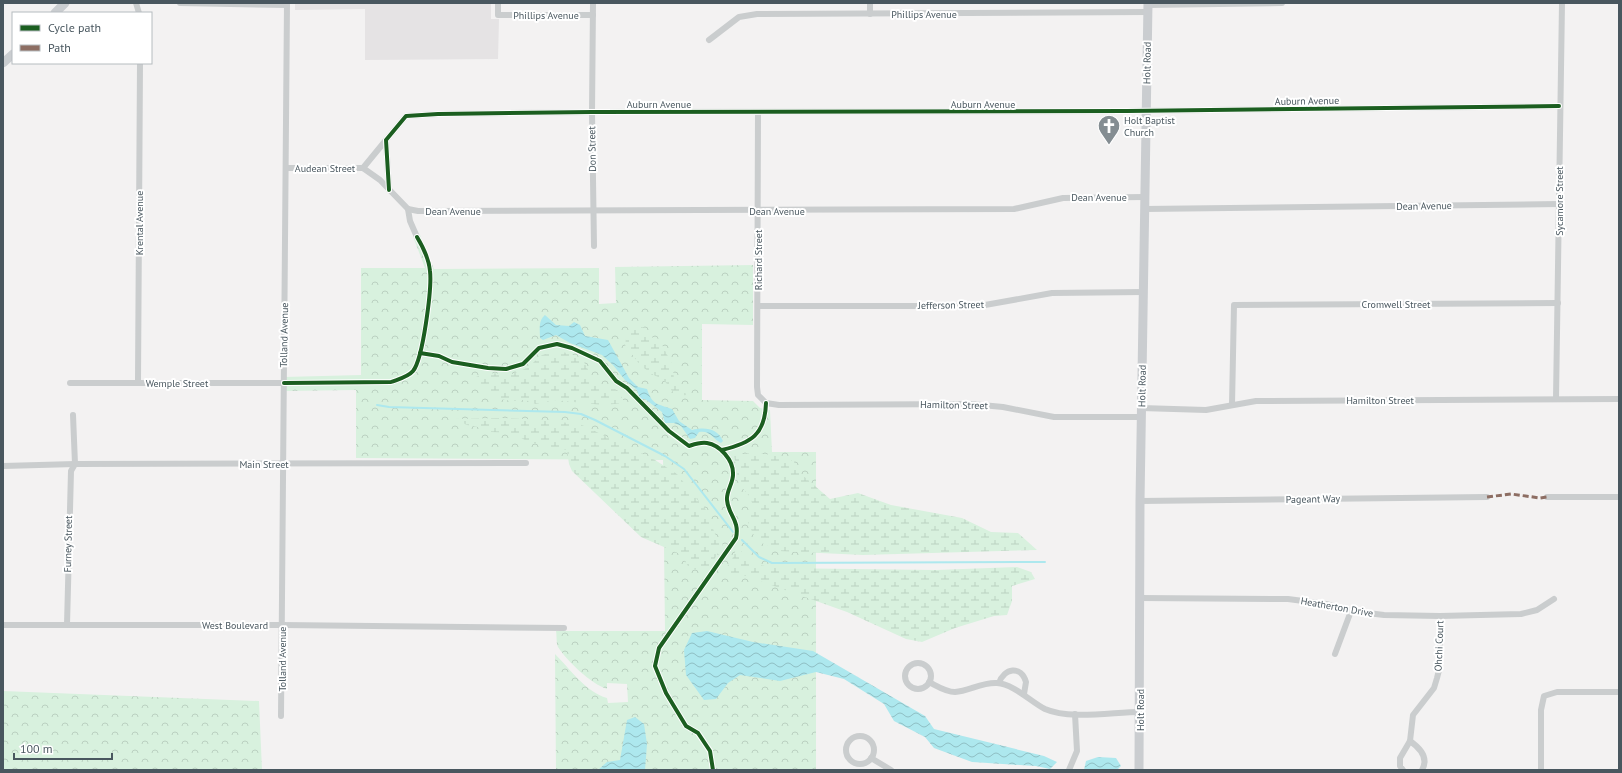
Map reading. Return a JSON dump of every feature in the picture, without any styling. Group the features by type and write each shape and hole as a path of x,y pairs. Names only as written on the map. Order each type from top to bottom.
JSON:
{"main road":[{"path":"56,12 65,3"},
{"name":"Holt Road","path":"1139,770 1141,413 1148,7"},
{"path":"3,63 12,55"}],"street":[{"path":"180,3 287,4"},
{"name":"Phillips Avenue","path":"498,3 498,15 593,15"},
{"name":"Don Street","path":"594,3 592,112 594,246"},
{"path":"870,3 870,14"},
{"name":"Phillips Avenue","path":"709,40 739,17 747,15 870,14 1282,3"},
{"name":"Sycamore Street","path":"1556,399 1559,106 1562,3"},
{"name":"Tolland Avenue","path":"282,716 287,4"},
{"name":"Krental Avenue","path":"138,382 140,64"},
{"name":"Auburn Avenue","path":"386,140 406,116 438,114 592,112 1146,111 1559,106"},
{"name":"Richard Street","path":"758,112 759,306 757,387 758,396 766,403"},
{"path":"386,140 363,168 380,180 408,209 410,221 417,237"},
{"path":"386,140 389,190"},
{"name":"Audean Street","path":"286,168 363,168"},
{"name":"Dean Avenue","path":"408,209 418,211 758,211 1014,209 1063,198 1144,197"},
{"name":"Dean Avenue","path":"1144,209 1559,204"},
{"name":"Jefferson Street","path":"759,306 974,306 1052,293 1143,292"},
{"name":"Cromwell Street","path":"1232,405 1234,304 1558,303"},
{"name":"Wemple Street","path":"70,383 284,383"},
{"name":"Hamilton Street","path":"766,403 779,405 971,404 1002,407 1054,417 1206,410 1256,401 1619,399"},
{"name":"Furney Street","path":"67,625 71,471 75,464 73,415"},
{"name":"Main Street","path":"3,466 75,464 526,463"},
{"name":"Pageant Way","path":"1140,501 1487,497"},
{"path":"1547,497 1619,497"},
{"name":"Heatherton Drive","path":"1140,598 1288,599 1326,604 1351,610 1384,615 1440,616 1521,614 1537,610 1554,599"},
{"path":"1335,654 1351,610"},
{"name":"Ohchi Court","path":"1403,770 1400,766 1400,758 1410,741 1414,715 1434,688 1440,666 1440,616"},
{"name":"West Boulevard","path":"3,626 282,625 564,628"},
{"path":"913,664 922,664 929,669 931,678 930,682 920,689 911,688 904,678 906,669 913,664"},
{"path":"998,683 1004,673 1016,670 1020,672 1026,682 1024,694"},
{"path":"930,682 955,692 983,684 998,683 1024,694 1046,709 1075,714 1140,712"},
{"path":"1541,770 1541,710 1544,696 1557,692 1619,692"},
{"path":"1069,770 1077,751 1075,714"},
{"path":"856,737 864,737 869,740 873,748 871,758 864,764 853,763 846,753 848,744 856,737"},
{"path":"1410,741 1422,752 1424,757 1422,770"},
{"path":"871,758 891,770"}],"shaded area":[{"path":"295,3 491,3 491,19 499,19 498,59 365,60 365,9 295,10"}],"green space":[{"path":"420,235 434,269 599,268 599,304 616,303 615,267 753,265 753,325 702,324 702,400 753,401 760,408 770,410 772,452 816,452 816,770 556,770 555,654 592,691 607,698 608,703 628,702 627,684 607,683 607,689 594,682 573,665 558,647 556,631 665,631 663,460 356,458 356,390 284,391 284,377 361,375 361,268 425,268 414,239"},
{"path":"637,326 646,328 650,337 659,339 673,366 674,382 684,387 686,395 678,396 672,391 664,380 652,374 640,365 625,345 627,333"},
{"path":"558,351 572,354 581,359 587,366 592,380 618,391 625,403 603,405 554,400 536,404 525,400 512,401 493,398 476,377 485,373 512,374 527,368 542,355"},
{"path":"503,418 547,420 582,425 655,460 677,474 706,510 715,534 723,545 707,571 700,571 688,566 680,554 641,537 572,471 569,464 567,450 528,442 513,433 490,432 483,428 467,425 455,419"},
{"path":"751,453 775,455 780,460 789,459 794,462 800,473 830,499 858,493 891,505 962,518 991,532 1018,533 1037,550 863,555 777,551 762,543 753,534 748,522 753,506 750,497 739,484 734,455"},
{"path":"737,547 753,563 772,568 936,570 1017,567 1031,572 1035,579 1012,586 1012,601 1007,615 994,616 955,628 922,642 906,639 847,612 743,575 721,573 731,562"},
{"path":"3,691 259,701 262,770 3,770"}],"water":[{"path":"545,315 556,325 569,326 574,322 580,325 585,336 608,340 629,378 638,387 647,389 653,401 659,405 672,409 679,421 692,430 706,429 714,431 723,441 721,443 706,432 699,432 695,438 690,439 681,426 674,423 665,423 662,412 645,399 640,399 637,390 625,380 613,365 602,355 570,343 556,335 543,340 540,338 540,323"},
{"path":"707,631 753,642 813,651 925,716 934,729 1044,756 1057,762 1050,769 1036,766 972,762 934,748 925,737 894,721 884,704 844,679 816,672 780,681 740,675 728,683 716,699 704,700 686,675 684,650 692,633"},
{"path":"635,717 644,724 647,744 645,770 598,770 607,762 620,760 627,720"},
{"path":"1098,757 1116,758 1121,766 1117,770 1084,770 1086,761"}],"waterway":[{"path":"377,405 389,407 565,412 581,414 665,456 684,469 733,532"},
{"path":"742,540 759,557 772,563 1045,562"}],"marked path":[{"path":"1487,497 1511,494 1540,498 1547,497"}],"cycle path":[{"path":"389,190 386,140 406,116 438,114 592,112 1127,111 1559,106"},
{"path":"284,383 391,382 406,376 413,371 420,353 430,292 430,271 427,258 417,237"},
{"path":"420,353 439,356 452,362 488,368 506,369 523,364 539,348 557,344 572,348 600,361 616,381 627,388 669,431 689,446 698,443 712,444 721,450 728,458 731,463 733,476 727,500 729,510 735,522 737,532 736,538 659,648 655,666 666,693 686,726 698,733 710,751 713,770"},
{"path":"722,450 741,444 754,436 763,423 766,403"}],"place":[{"name":"Holt Baptist Church","path":"1109,146"}]}
